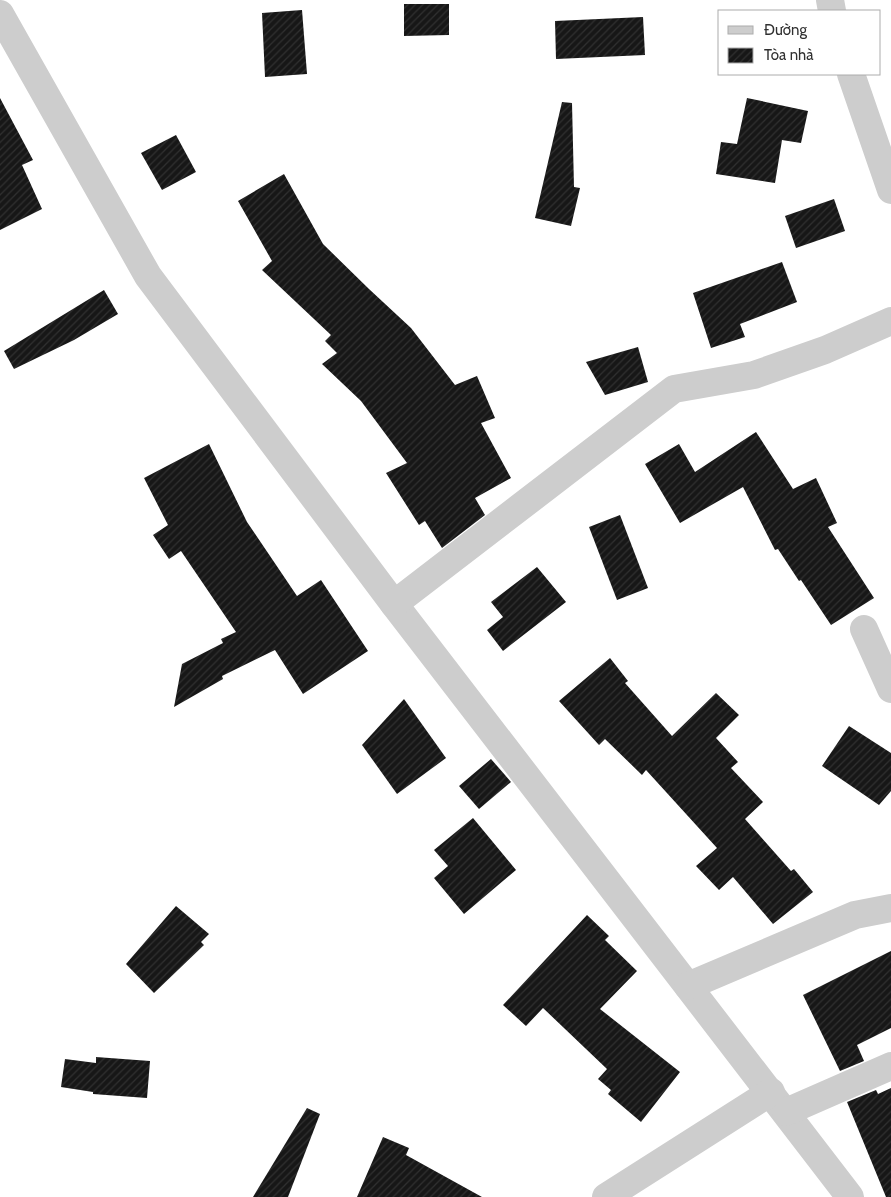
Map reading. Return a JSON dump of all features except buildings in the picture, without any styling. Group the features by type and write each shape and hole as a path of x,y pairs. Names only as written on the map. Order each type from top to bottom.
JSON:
{"street":[{"path":"0,14 148,276 394,604 850,1197"},
{"path":"851,75 891,190"},
{"path":"394,604 674,389 754,375 825,350 891,322"},
{"path":"864,630 891,689"},
{"path":"688,986 855,914 891,908"},
{"path":"606,1197 778,1102 891,1066"}]}
